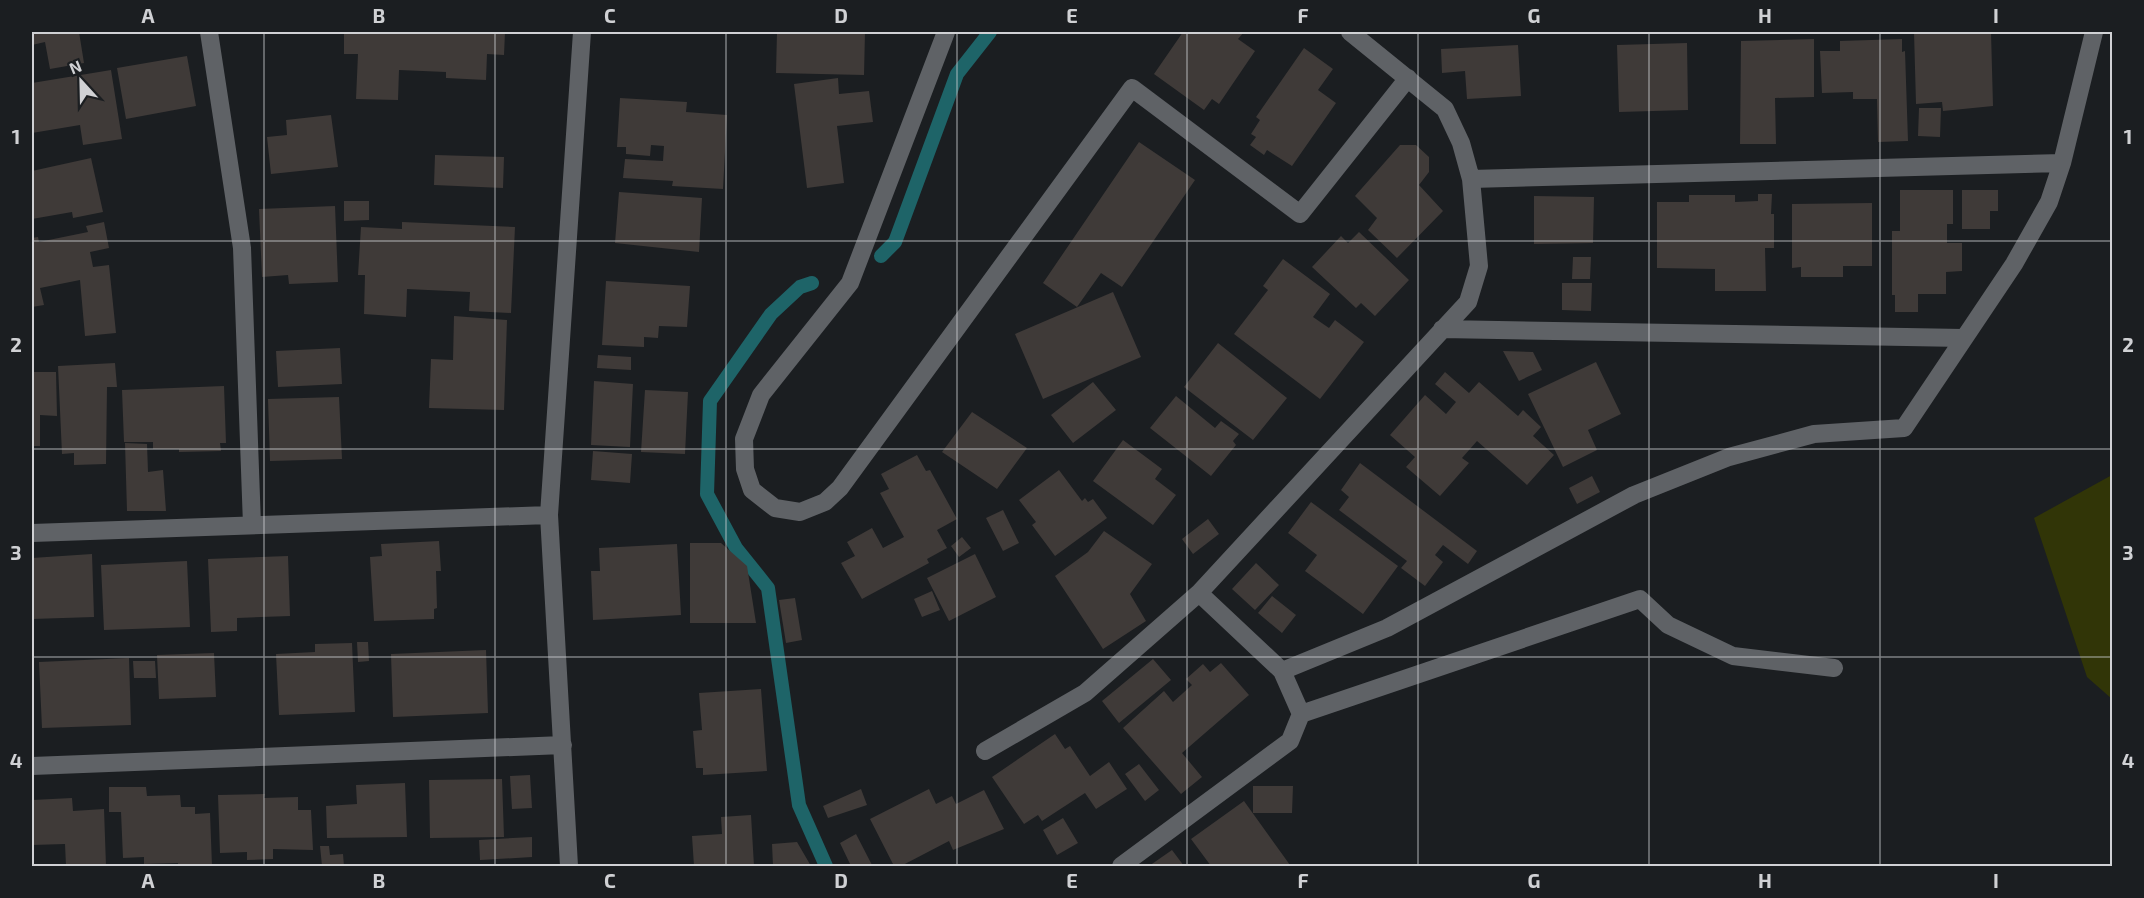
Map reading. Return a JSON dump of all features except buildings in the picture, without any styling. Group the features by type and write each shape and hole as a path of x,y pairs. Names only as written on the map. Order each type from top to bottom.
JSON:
{"street":[{"path":"209,32 242,248 252,525"},
{"path":"569,867 549,515 582,32"},
{"path":"946,32 850,283 761,395 744,440 745,469 752,490 775,508 800,512 825,502 840,488 1132,88 1300,214 1408,78"},
{"path":"985,751 1085,693 1199,593 1468,302 1479,266 1471,179 1461,143 1445,109 1350,32"},
{"path":"1282,671 1387,628 1634,495 1718,461 1814,434 1904,428 2014,264 2043,212 2062,163 2094,32"},
{"path":"1471,179 2062,163"},
{"path":"1442,329 1963,338"},
{"path":"32,533 549,515"},
{"path":"1121,867 1290,741 1301,714 1282,671 1199,593"},
{"path":"1301,714 1640,599 1668,625 1733,656 1834,668"},
{"path":"32,766 563,745"}],"green space":[{"path":"2112,475 2112,699 2087,677 2034,518"}],"waterway":[{"path":"881,256 895,242 957,74 990,32"},
{"path":"812,283 800,287 771,314 710,401 707,494 736,548 768,588 799,805 826,866"}]}
